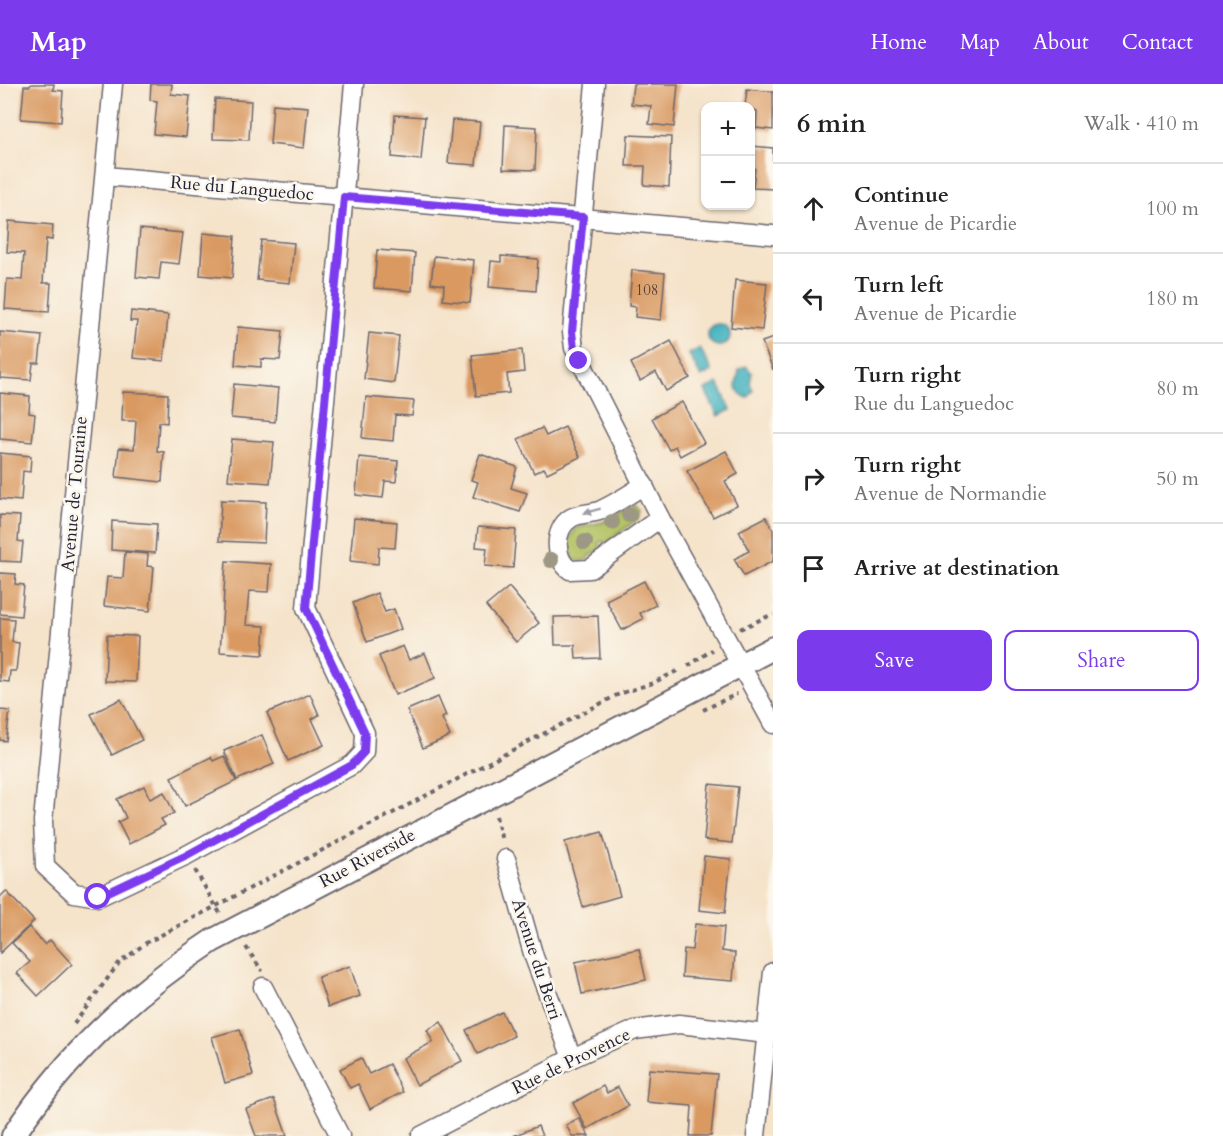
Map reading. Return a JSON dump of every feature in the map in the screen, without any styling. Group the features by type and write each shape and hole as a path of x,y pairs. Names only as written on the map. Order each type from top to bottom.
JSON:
{"street":[{"name":"Avenue de Touraine","path":"113,84 43,821 45,866 74,893 98,897 187,855 352,765 364,752 365,733 306,608 344,197"},
{"path":"344,197 354,84"},
{"path":"595,84 572,332 574,348 660,518 773,724"},
{"name":"Rue du Languedoc","path":"105,176 773,235"},
{"path":"644,485 598,511 570,518 565,523 559,538 560,561 570,570 590,569 660,518"},
{"name":"Rue Riverside","path":"13,1136 44,1092 103,1027 147,986 212,941 500,789 741,667 773,648"},
{"name":"Avenue du Berri","path":"506,859 525,928 572,1058"},
{"path":"756,1136 773,972"},
{"path":"264,982 340,1136"},
{"name":"Rue de Provence","path":"422,1136 622,1034 664,1024 702,1025 767,1034"}],"path":[{"path":"737,631 773,614"},
{"path":"495,813 506,859"},
{"path":"193,866 222,918"},
{"path":"238,953 247,949 256,959 264,982"}],"green space":[{"path":"636,505 642,511 639,518 605,544 602,541 599,543 601,548 584,561 573,560 568,541 576,528 603,522"}],"water":[{"path":"719,324 727,327 730,335 727,343 719,346 711,343 708,335 711,327"},
{"path":"700,348 712,371 701,377 689,354"},
{"path":"746,366 752,373 750,383 753,391 748,398 741,395 736,386 739,370"},
{"path":"718,383 731,410 718,416 705,390"}],"building":[{"path":"54,84 53,90 63,91 61,122 21,119 24,86"},
{"path":"151,84 172,84 171,94 190,96 186,137 154,134 157,101 150,100"},
{"path":"633,84 678,84 674,127 649,124 651,106 631,104"},
{"path":"747,89 773,92 773,130 756,128 755,102 745,102"},
{"path":"215,99 251,101 249,140 213,139"},
{"path":"273,104 308,107 304,148 270,144"},
{"path":"395,115 425,117 421,160 392,157"},
{"path":"452,120 480,122 476,165 448,163"},
{"path":"505,125 537,127 535,170 503,169"},
{"path":"628,135 671,137 669,187 644,185 645,166 626,166"},
{"path":"755,146 773,148 773,189 755,188"},
{"path":"9,221 53,225 52,240 46,239 43,283 51,283 49,312 5,309 7,279 22,280 24,253 7,252"},
{"path":"140,229 183,233 179,264 161,262 159,279 136,277"},
{"path":"203,233 235,236 232,278 200,275"},
{"path":"261,240 294,243 290,283 257,280"},
{"path":"377,250 415,253 412,291 374,288"},
{"path":"434,256 474,260 470,303 443,300 444,285 431,283"},
{"path":"501,256 538,259 536,291 489,287 491,261 501,262"},
{"path":"632,270 665,273 661,320 635,317 636,307 629,306"},
{"path":"735,280 767,283 762,330 731,327"},
{"path":"131,311 168,315 164,361 133,358 137,321 130,321"},
{"path":"238,327 283,331 280,360 261,359 261,367 235,365"},
{"path":"0,332 42,336 39,363 33,363 31,380 0,378"},
{"path":"369,333 399,336 394,383 364,379"},
{"path":"773,338 773,370 762,342"},
{"path":"671,341 690,378 666,391 656,372 640,381 631,363"},
{"path":"522,350 524,372 507,374 509,393 476,396 472,355"},
{"path":"234,384 278,388 275,422 231,418"},
{"path":"123,392 168,394 167,423 159,422 157,451 164,452 162,482 116,477 119,448 134,449 136,421 122,421"},
{"path":"0,393 30,396 29,413 35,414 32,442 0,439"},
{"path":"366,397 414,401 412,416 395,415 393,441 362,438"},
{"path":"682,402 704,443 680,456 675,446 669,450 652,418"},
{"path":"565,427 580,457 547,473 544,468 534,473 518,439 542,428 546,436"},
{"path":"232,439 274,442 270,483 228,480"},
{"path":"726,451 738,474 725,481 737,505 713,517 687,471"},
{"path":"0,453 31,456 30,472 23,471 21,501 0,499"},
{"path":"480,454 517,467 511,488 527,493 520,512 473,497 478,482 471,480"},
{"path":"359,457 398,461 396,482 385,481 383,498 356,495"},
{"path":"221,500 266,502 264,543 219,541"},
{"path":"0,515 20,516 18,541 23,542 21,562 0,561"},
{"path":"766,517 773,530 773,561 744,576 734,559 749,551 739,531"},
{"path":"354,518 397,522 395,548 379,547 378,564 350,561"},
{"path":"112,521 157,524 155,553 111,550"},
{"path":"478,527 516,530 513,568 485,566 487,548 476,547"},
{"path":"125,552 148,554 147,566 154,567 150,611 104,606 107,577 123,578"},
{"path":"226,561 271,564 269,592 249,591 246,625 265,626 263,655 220,652"},
{"path":"0,573 16,574 15,584 24,585 21,616 0,614"},
{"path":"644,581 656,605 640,613 643,619 622,630 606,600"},
{"path":"509,587 539,623 516,642 486,606"},
{"path":"377,593 385,612 394,609 401,629 367,642 353,603"},
{"path":"598,616 600,658 576,659 575,645 555,645 554,617"},
{"path":"0,618 14,619 12,642 19,643 16,671 10,671 9,682 0,681"},
{"path":"107,635 138,636 136,682 105,681"},
{"path":"403,646 409,660 425,653 435,678 395,695 379,656"},
{"path":"310,694 319,715 312,719 324,745 288,761 267,713"},
{"path":"438,697 446,716 442,718 450,736 423,748 407,710"},
{"path":"121,699 142,740 112,755 91,714"},
{"path":"0,710 10,711 6,741 0,740"},
{"path":"262,735 274,764 237,780 224,751"},
{"path":"224,756 236,781 185,806 171,777 211,757 213,761"},
{"path":"709,784 738,787 732,843 704,840"},
{"path":"144,786 150,799 164,792 174,813 161,819 165,825 129,844 118,822 126,818 117,799"},
{"path":"602,832 620,896 583,907 565,842"},
{"path":"704,856 731,859 725,913 699,910"},
{"path":"6,891 34,921 0,953 0,897"},
{"path":"695,924 724,927 722,951 735,953 733,981 682,977 684,949 692,950"},
{"path":"29,927 45,945 50,940 72,964 38,996 17,973 30,962 12,943"},
{"path":"639,949 646,980 582,994 575,962"},
{"path":"350,966 360,996 328,1007 318,977"},
{"path":"502,1012 514,1036 478,1054 466,1030"},
{"path":"441,1022 462,1061 417,1085 403,1058 433,1042 427,1030"},
{"path":"240,1029 253,1075 225,1083 212,1037"},
{"path":"361,1058 369,1074 389,1064 403,1092 370,1109 358,1084 350,1088 340,1069"},
{"path":"649,1069 717,1074 711,1136 690,1136 692,1106 646,1102"},
{"path":"603,1086 607,1093 618,1087 628,1106 587,1129 573,1103"},
{"path":"274,1099 287,1136 256,1136 246,1109"},
{"path":"579,1118 589,1136 572,1136 566,1125"},
{"path":"538,1126 542,1136 513,1136"}],"route":[{"path":"98,897 187,855 314,786 352,765 364,752 365,733 306,608 344,197 583,217 572,332 574,348 579,361"}]}
